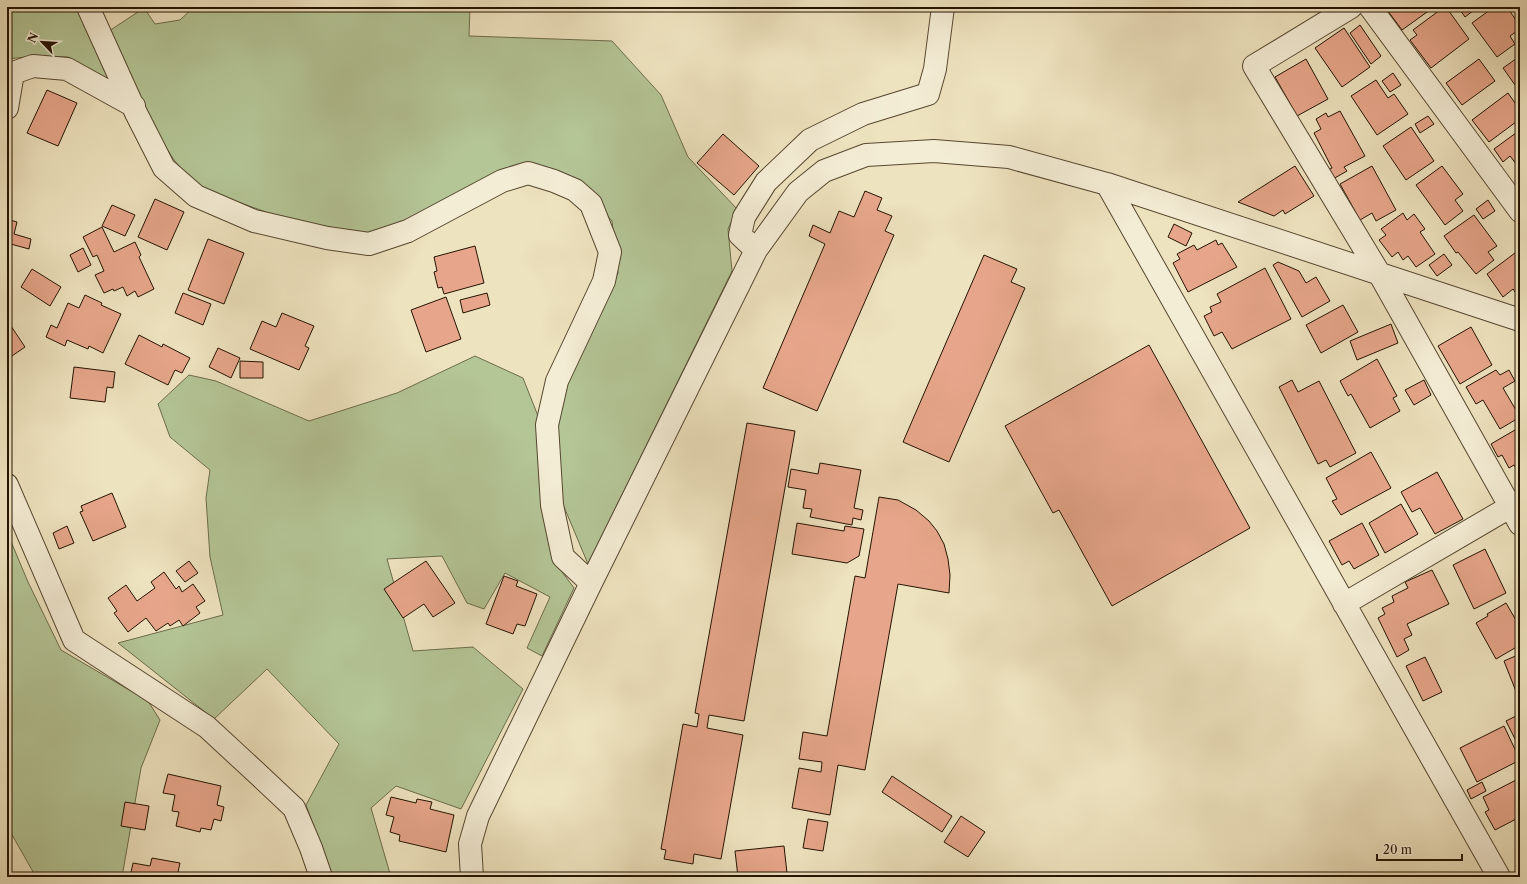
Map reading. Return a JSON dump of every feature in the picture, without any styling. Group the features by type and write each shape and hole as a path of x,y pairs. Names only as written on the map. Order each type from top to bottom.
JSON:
{"street":[{"path":"88,7 164,168 196,196 254,220 327,238 369,244 408,231 502,180 528,173 575,190 592,204 610,252 604,281 557,381 547,425 552,505 563,557 591,583"},
{"path":"756,250 740,235 744,217 766,182 810,140 863,114 928,94 936,69 943,7"},
{"path":"1344,604 1517,510 1379,273 1254,66 1351,7"},
{"path":"1370,7 1520,211"},
{"path":"7,108 13,73 33,66 67,69 134,106"},
{"path":"472,877 470,844 478,816 591,583 756,250 798,192 824,171 866,155 934,151 1009,157 1107,184 1520,320"},
{"path":"1107,184 1499,877"},
{"path":"7,485 74,640 207,727 294,808 311,848 321,877"}],"green space":[{"path":"7,7 83,7 120,86 108,86 94,71 68,57 35,56 7,59"},
{"path":"194,7 470,7 469,36 612,41 661,95 688,157 737,209 728,229 732,271 588,564 562,502 551,440 563,389 618,273 612,221 582,187 531,163 494,173 396,228 366,233 303,225 198,188 174,160 148,119 109,31 144,8 155,24 180,20"},
{"path":"475,356 523,378 540,421 554,561 574,588 542,656 527,648 550,597 505,573 484,609 467,603 442,556 387,559 413,651 473,647 523,689 461,809 396,786 371,808 391,877 332,877 306,805 339,744 267,669 214,719 118,643 223,615 210,557 206,498 210,470 170,437 158,404 189,375 216,381 309,421 397,393"},
{"path":"7,532 28,582 61,650 148,701 160,720 141,768 122,877 36,877 7,826"}],"building":[{"path":"1385,7 1434,7 1402,30"},
{"path":"1446,7 1469,39 1431,68 1410,40 1417,35 1413,30"},
{"path":"1458,7 1478,7 1465,17"},
{"path":"1494,7 1507,7 1520,26 1520,29 1510,36 1515,44 1497,57 1472,23"},
{"path":"1360,25 1381,56 1371,64 1350,33"},
{"path":"1344,28 1370,67 1342,87 1315,48"},
{"path":"1520,56 1520,92 1503,68"},
{"path":"1306,59 1328,99 1297,116 1275,77"},
{"path":"1479,59 1495,81 1462,105 1446,83"},
{"path":"1393,73 1401,85 1390,92 1382,81"},
{"path":"1376,80 1388,98 1394,94 1408,114 1377,135 1351,96"},
{"path":"47,90 77,103 58,146 27,133"},
{"path":"1508,93 1520,110 1520,119 1489,142 1472,120"},
{"path":"1340,111 1365,156 1344,167 1347,171 1333,179 1328,170 1332,168 1314,133 1321,129 1316,119 1326,113 1328,117"},
{"path":"1428,116 1434,124 1420,133 1415,124"},
{"path":"1411,127 1434,161 1406,180 1383,146"},
{"path":"1520,130 1520,169 1510,156 1503,162 1494,149"},
{"path":"723,134 759,166 734,195 697,163"},
{"path":"1295,166 1314,196 1285,214 1283,210 1274,216 1238,202"},
{"path":"1372,166 1396,210 1376,221 1372,213 1360,220 1340,184"},
{"path":"1442,166 1463,194 1455,200 1463,211 1445,225 1416,185"},
{"path":"865,191 882,198 877,210 892,216 885,231 894,235 817,411 763,388 825,244 809,236 813,225 830,233 839,211 854,217"},
{"path":"155,199 184,212 167,250 138,237"},
{"path":"1488,200 1495,211 1483,219 1476,209"},
{"path":"112,205 135,215 125,236 102,226"},
{"path":"1403,213 1407,220 1414,214 1425,229 1420,232 1435,254 1416,267 1408,256 1403,260 1398,252 1392,257 1379,240 1386,235 1381,229"},
{"path":"1474,215 1497,246 1488,252 1494,260 1476,274 1458,252 1456,253 1444,236"},
{"path":"7,219 17,222 14,234 31,239 29,249 7,243"},
{"path":"1174,224 1192,233 1186,246 1168,237"},
{"path":"102,227 114,252 135,242 141,255 139,257 154,289 138,297 135,291 127,296 123,287 104,293 95,275 104,271 97,255 93,257 83,237"},
{"path":"208,239 244,253 224,304 188,290"},
{"path":"1216,240 1218,245 1222,243 1237,267 1188,292 1173,263 1180,259 1177,254 1194,245 1197,250"},
{"path":"475,246 484,283 444,294 442,287 438,288 434,272 437,271 434,257"},
{"path":"83,248 91,265 78,272 70,255"},
{"path":"1519,250 1520,299 1513,289 1503,297 1487,274"},
{"path":"1444,254 1452,265 1437,276 1429,265"},
{"path":"984,255 1017,269 1011,282 1025,288 949,462 903,442"},
{"path":"1278,262 1299,271 1306,283 1316,277 1330,301 1302,317 1273,265"},
{"path":"1265,268 1291,319 1232,349 1222,332 1214,336 1204,316 1212,312 1210,307 1221,302 1217,294"},
{"path":"32,269 61,287 50,306 21,287"},
{"path":"183,293 211,304 203,325 175,313"},
{"path":"487,293 490,305 463,313 460,300"},
{"path":"85,295 102,303 101,305 121,314 103,353 89,346 88,349 67,340 65,346 46,337 51,325 57,328 68,303 79,308"},
{"path":"446,297 461,339 426,352 411,310"},
{"path":"1343,305 1358,332 1321,353 1306,325"},
{"path":"282,313 314,326 305,346 309,348 299,370 250,349 262,321 276,327"},
{"path":"7,320 25,347 9,358 7,355"},
{"path":"1391,324 1398,343 1357,360 1350,341"},
{"path":"1471,327 1492,365 1460,384 1438,346"},
{"path":"139,335 162,347 163,344 190,358 182,373 175,370 168,385 125,364"},
{"path":"1149,345 1250,528 1112,606 1059,510 1053,513 1005,426"},
{"path":"218,348 240,358 231,378 209,367"},
{"path":"1377,359 1397,396 1393,398 1400,411 1370,428 1351,394 1348,396 1340,381"},
{"path":"240,361 263,362 263,378 240,378"},
{"path":"74,367 115,372 113,388 107,387 105,402 70,398"},
{"path":"1496,370 1500,375 1509,370 1515,381 1503,388 1520,417 1500,429 1483,400 1476,404 1466,387"},
{"path":"1292,380 1298,392 1319,381 1356,453 1330,467 1326,460 1318,464 1279,387"},
{"path":"1424,380 1431,395 1414,405 1405,390"},
{"path":"747,423 795,431 744,721 709,715 707,728 743,735 721,859 694,854 693,864 664,859 666,850 661,849 683,724 697,727 699,714 695,713"},
{"path":"1520,427 1520,475 1514,465 1509,468 1502,455 1498,457 1491,444"},
{"path":"1371,452 1391,488 1341,515 1332,501 1337,499 1326,478"},
{"path":"820,463 861,470 854,508 863,510 861,520 853,518 852,525 810,517 812,509 803,508 806,490 788,487 791,469 818,474"},
{"path":"1437,472 1463,519 1435,534 1420,508 1412,512 1401,492"},
{"path":"112,493 126,527 93,541 80,512 83,511 81,506"},
{"path":"879,497 898,500 916,510 929,521 937,531 944,544 948,559 950,575 949,593 898,584 865,770 838,765 830,815 792,808 799,768 821,772 822,762 799,759 803,732 827,736 855,576 865,578"},
{"path":"1401,504 1418,534 1385,553 1369,523"},
{"path":"797,523 844,531 845,526 864,529 859,556 847,563 792,554"},
{"path":"1362,523 1379,555 1354,569 1349,561 1342,565 1329,541"},
{"path":"67,526 74,543 59,549 53,533"},
{"path":"1485,549 1506,593 1474,609 1453,565"},
{"path":"189,561 198,573 185,582 176,571"},
{"path":"426,561 455,603 433,617 424,604 403,618 384,589"},
{"path":"1432,570 1449,604 1407,624 1412,635 1404,639 1409,650 1397,657 1378,618 1385,614 1382,608 1394,602 1392,596 1408,588 1405,582"},
{"path":"164,572 176,589 179,586 182,592 193,584 205,601 196,607 200,613 183,626 179,620 170,626 168,623 156,631 146,618 128,632 114,613 117,611 108,598 126,585 137,601 155,588 151,582"},
{"path":"504,576 518,581 516,586 537,594 525,626 517,624 513,634 486,624"},
{"path":"1506,603 1520,627 1520,645 1496,659 1476,623 1488,616 1487,614"},
{"path":"1520,654 1520,699 1519,699 1504,661"},
{"path":"1425,657 1442,692 1423,701 1406,666"},
{"path":"1520,714 1520,747 1519,747 1506,721"},
{"path":"1504,726 1520,760 1477,782 1460,748"},
{"path":"168,774 221,786 217,805 224,807 221,821 214,819 211,830 201,828 200,832 176,826 179,812 172,811 175,795 163,793"},
{"path":"892,776 952,816 942,832 882,792"},
{"path":"1520,778 1520,817 1495,830 1485,812 1489,810 1483,797"},
{"path":"1482,782 1486,791 1471,799 1467,790"},
{"path":"391,797 416,803 417,799 432,802 430,809 454,815 446,852 399,841 400,835 390,832 394,817 386,815"},
{"path":"125,802 149,806 145,830 121,826"},
{"path":"961,816 985,832 968,857 944,842"},
{"path":"808,819 828,822 823,851 803,848"},
{"path":"784,846 787,873 738,877 735,851"},
{"path":"152,858 180,863 177,877 130,877 133,863 150,866"}]}
